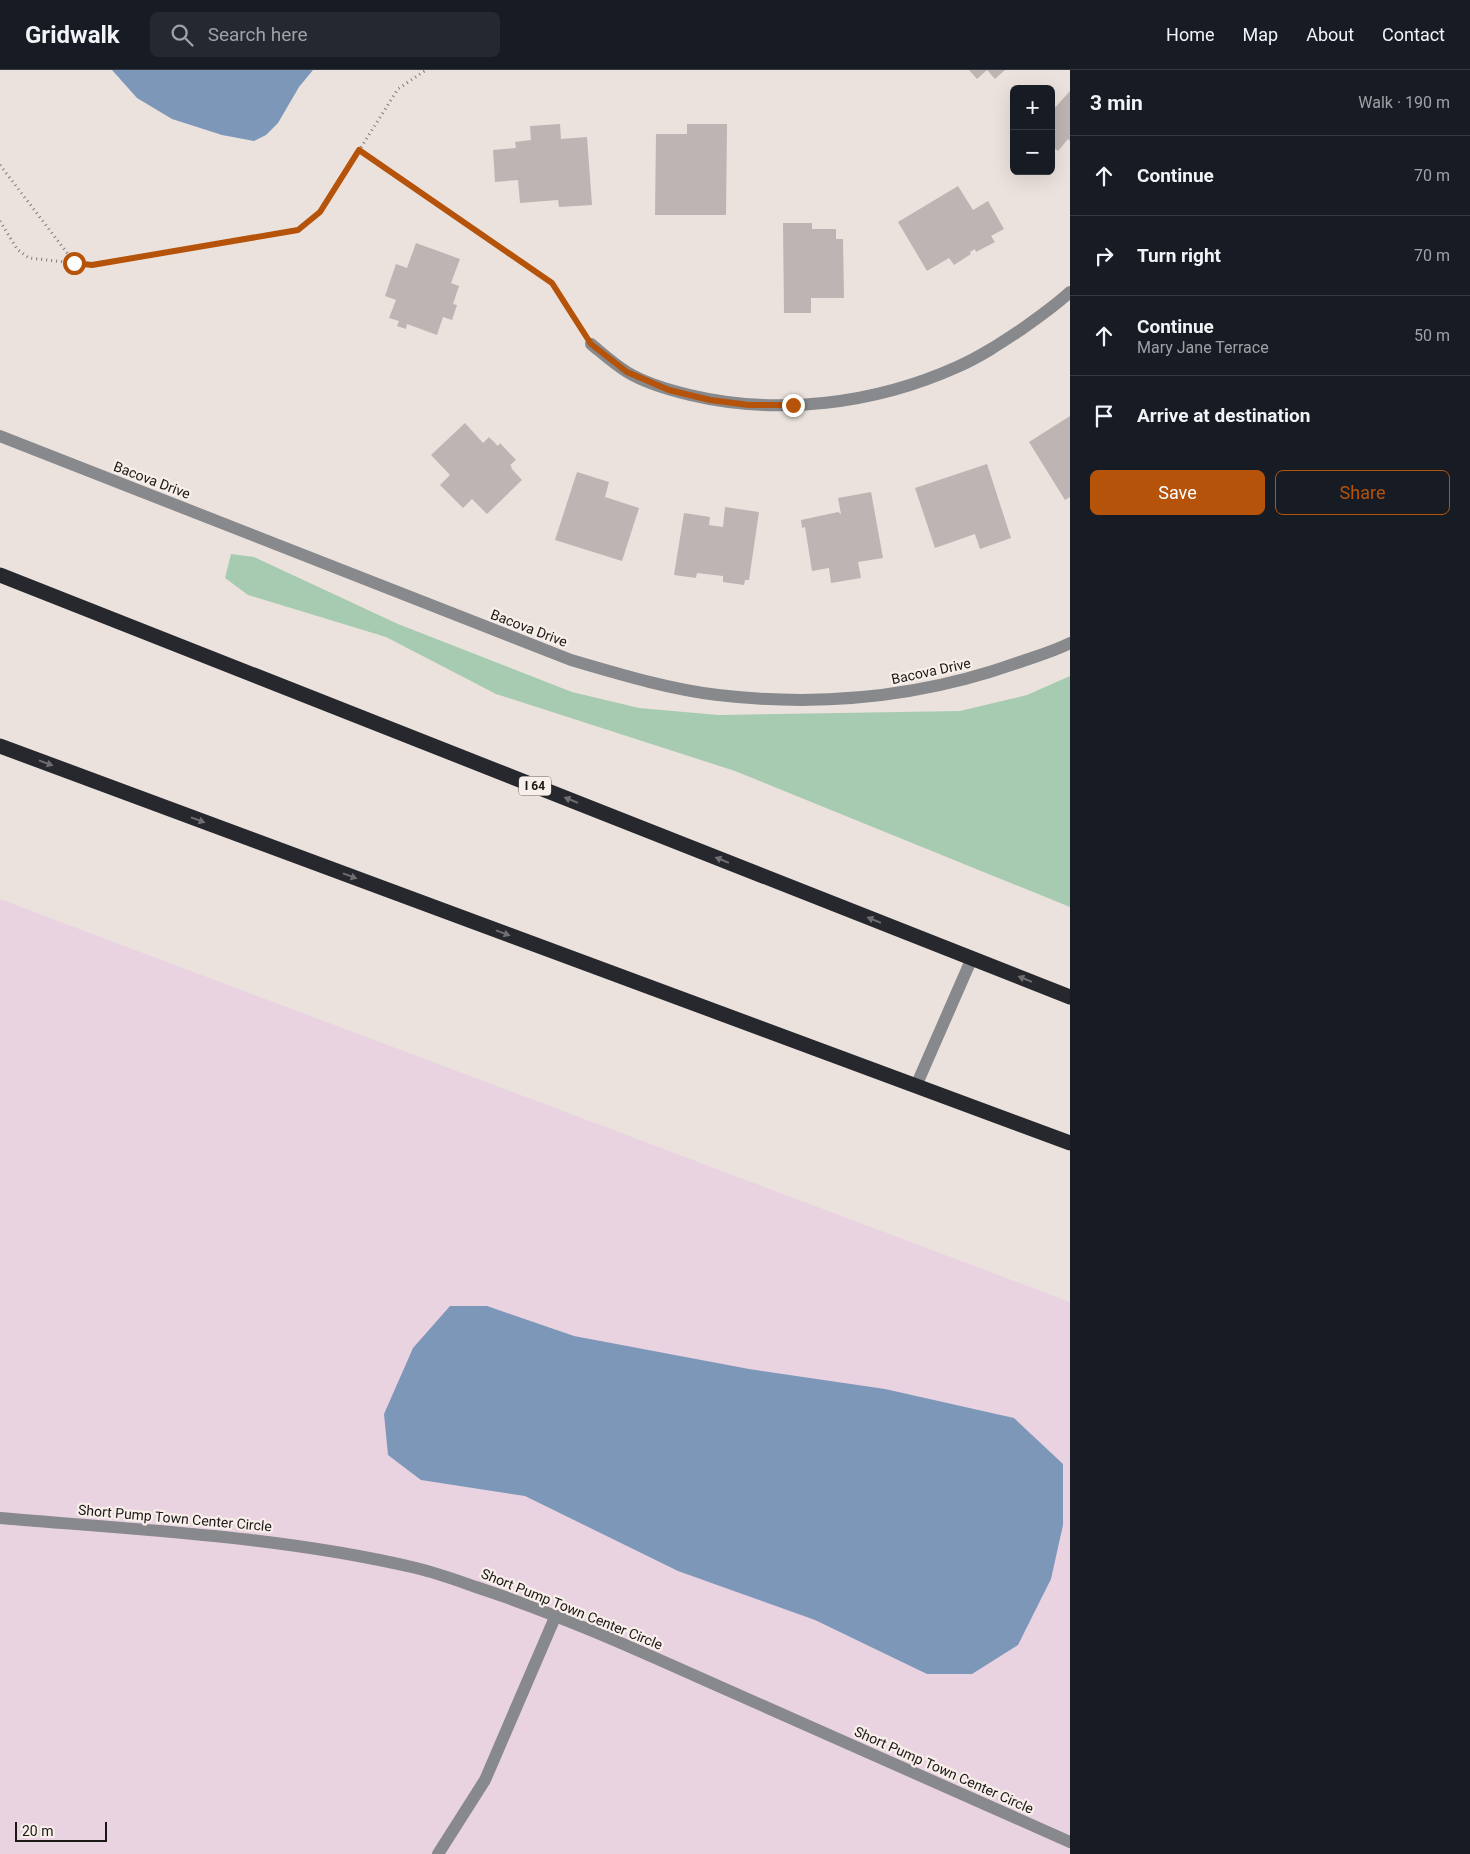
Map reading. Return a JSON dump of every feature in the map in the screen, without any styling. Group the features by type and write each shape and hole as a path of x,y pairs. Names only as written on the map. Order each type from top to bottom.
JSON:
{"highway":[{"name":"I 64","path":"0,575 1070,997"},
{"path":"0,746 1070,1143"}],"street":[{"path":"591,344 627,372 669,390 710,400 749,405 793,405 856,399 907,386 957,367 996,347 1058,304 1070,292"},
{"name":"Bacova Drive","path":"0,436 571,660 647,682 717,695 793,700 898,694 941,686 988,674 1070,643"},
{"path":"916,1086 972,958"},
{"name":"Short Pump Town Center Circle","path":"0,1518 203,1535 333,1551 419,1569 500,1594 556,1616 653,1657 1070,1842"},
{"path":"438,1854 485,1780 556,1616"}],"path":[{"path":"0,222 17,249 30,258 92,265 298,230 320,212 398,89 426,70"},
{"path":"359,150 552,283 591,344"},
{"path":"0,165 74,263"}],"shaded area":[{"path":"0,899 1070,1302 1070,1854 0,1854"}],"green space":[{"path":"231,554 254,557 398,624 572,692 639,708 718,715 960,711 1027,695 1070,676 1070,907 735,771 496,694 386,637 248,595 225,578"}],"water":[{"path":"112,70 313,70 299,87 278,123 266,135 254,141 222,135 172,119 137,98"},
{"path":"450,1306 487,1306 574,1336 749,1369 885,1389 1014,1418 1063,1464 1063,1525 1051,1579 1018,1645 972,1674 927,1674 815,1620 678,1571 525,1496 421,1480 388,1455 384,1414 413,1348"}],"building":[{"path":"969,70 987,70 977,79"},
{"path":"987,70 1005,70 995,79"},
{"path":"1070,91 1070,141 1068,139 1058,151 1055,148 1055,108"},
{"path":"560,124 561,139 587,137 592,205 559,207 558,200 520,203 518,180 495,182 493,150 516,148 515,142 531,140 530,126"},
{"path":"687,124 727,124 726,215 655,215 656,134 687,134"},
{"path":"958,186 973,210 988,201 1004,229 991,236 995,242 976,252 975,249 970,252 971,254 954,265 949,258 927,271 898,222"},
{"path":"783,223 812,223 812,229 836,229 836,239 843,239 844,298 811,298 811,313 784,313"},
{"path":"416,243 460,259 451,283 459,286 453,304 457,305 452,320 443,317 437,335 407,324 406,329 397,326 399,321 389,318 396,300 385,296 396,264 407,268"},
{"path":"1070,416 1070,497 1065,500 1029,442"},
{"path":"465,423 483,443 489,437 498,446 500,443 516,460 510,465 522,480 487,514 472,499 463,508 440,485 450,475 431,455"},
{"path":"987,464 1011,538 980,549 975,534 935,548 915,488"},
{"path":"577,472 609,482 605,497 639,508 622,561 555,540"},
{"path":"871,492 883,558 858,562 861,578 831,583 829,568 812,571 805,527 802,528 801,520 838,512 841,514 838,498"},
{"path":"725,507 759,512 749,580 745,580 744,585 723,582 723,576 697,573 696,578 674,575 684,513 710,517 709,525 723,527"}],"route":[{"path":"74,263 92,265 298,230 320,212 359,150 552,283 591,344 627,372 669,390 710,400 749,405 793,405"}]}
